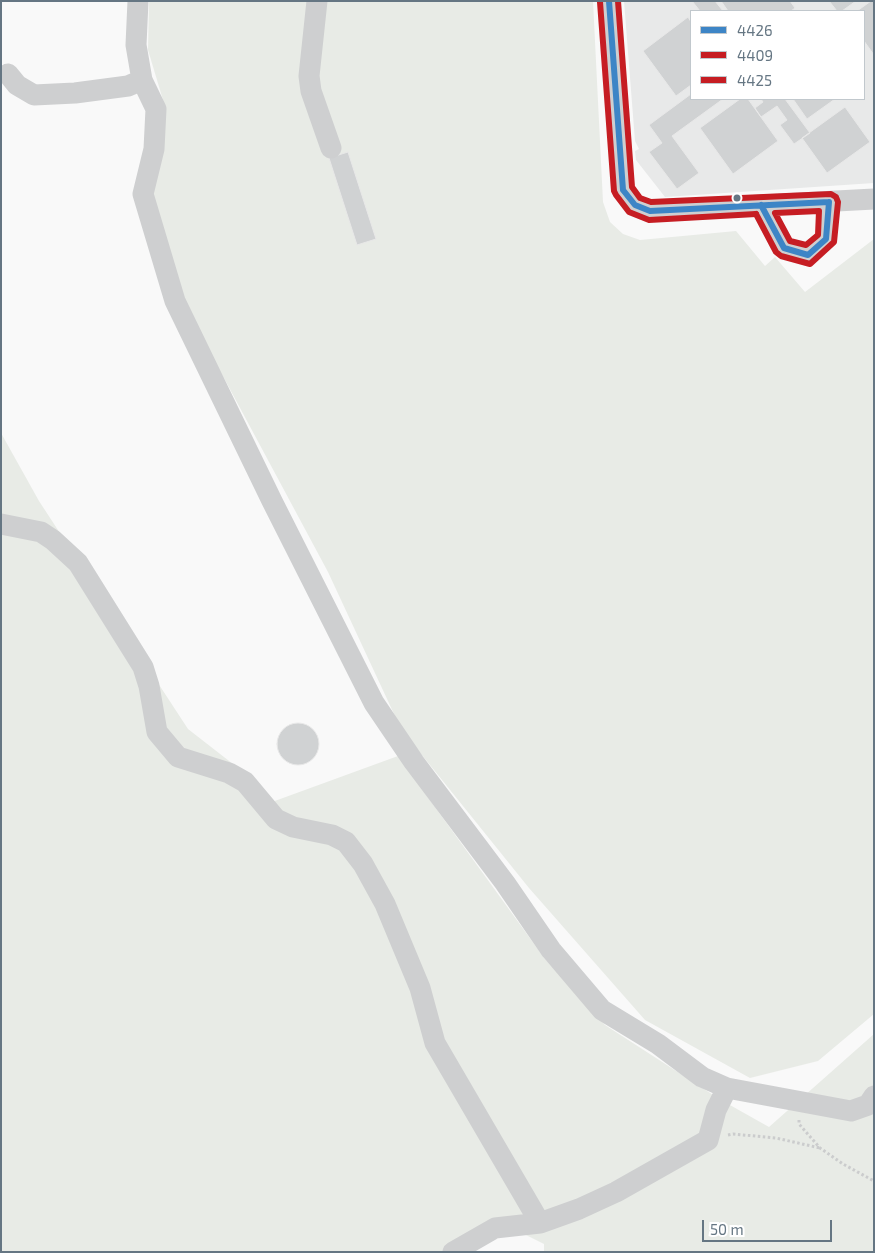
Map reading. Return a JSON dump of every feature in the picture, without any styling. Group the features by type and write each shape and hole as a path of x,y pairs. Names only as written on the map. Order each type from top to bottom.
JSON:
{"street":[{"path":"138,1 136,45 142,80 156,109 154,149 142,194 176,301 272,501 374,703 414,762 505,883 551,950 602,1010 658,1044 702,1077 727,1088 851,1111 868,1105 874,1096"},
{"path":"317,1 308,76 311,91 331,148"},
{"path":"609,1 624,190 635,205 650,212 874,199"},
{"path":"8,74 17,85 34,96 128,86 142,80"},
{"path":"761,205 784,248 808,256 826,239 829,202"},
{"path":"1,524 41,532 54,540 78,563 143,667 149,686 157,732 178,757 229,773 245,782 276,819 293,827 332,835 346,842 363,864 385,904 420,988 435,1043 540,1223"},
{"path":"453,1252 495,1228 540,1223 579,1209 616,1192 708,1140 716,1110 727,1088"}],"path":[{"path":"798,1101 799,1124 820,1148 843,1164 874,1181"},
{"path":"708,1140 733,1134 776,1138 820,1148"}],"shaded area":[{"path":"149,1 593,1 603,202 610,222 623,234 640,240 736,231 765,266 775,257 805,292 874,239 874,1014 818,1061 750,1078 645,1020 529,888 401,729 328,572 210,352 173,276 151,195 166,110 148,50"},
{"path":"624,1 874,1 874,183 665,197 636,160 635,151 639,149 635,141"},
{"path":"1,433 39,501 188,729 233,764 272,802 398,756 545,959 605,1025 721,1100 769,1127 874,1034 874,1252 544,1252 544,1244 520,1232 490,1240 465,1252 1,1252"}],"building":[{"path":"692,1 715,1 722,10 699,10"},
{"path":"721,1 790,1 795,8 792,10 727,10"},
{"path":"829,1 856,1 843,10 836,10"},
{"path":"874,1 874,55 865,42 865,10 858,10"},
{"path":"688,17 690,20 690,86 676,96 643,51"},
{"path":"690,95 690,100 722,100 672,136 699,173 677,189 649,152 662,143 649,125"},
{"path":"739,100 749,100 778,141 733,174 700,128"},
{"path":"762,100 786,100 810,133 794,144 780,125 787,120 777,106 761,117 755,108 763,102"},
{"path":"794,100 834,100 807,119"},
{"path":"845,107 870,142 827,173 802,138"},
{"path":"348,152 376,239 357,245 329,158"},
{"path":"294,723 302,723 313,729 319,744 313,759 302,765 294,765 283,759 277,748 277,740 283,729"}],"transit line":[{"name":"4426","path":"609,1 623,190 635,205 650,211 829,202"},
{"name":"4425","path":"618,1 632,187 640,198 651,202 831,194 836,197 838,202 834,242 810,264 781,256 776,252 756,214"},
{"name":"4409","path":"600,2 614,191 616,195 629,212 649,220 756,214"},
{"name":"4426","path":"761,205 784,248 808,255 826,239 829,202"},
{"name":"4409","path":"819,211 818,235 806,245 790,241 775,213 819,211"}]}
